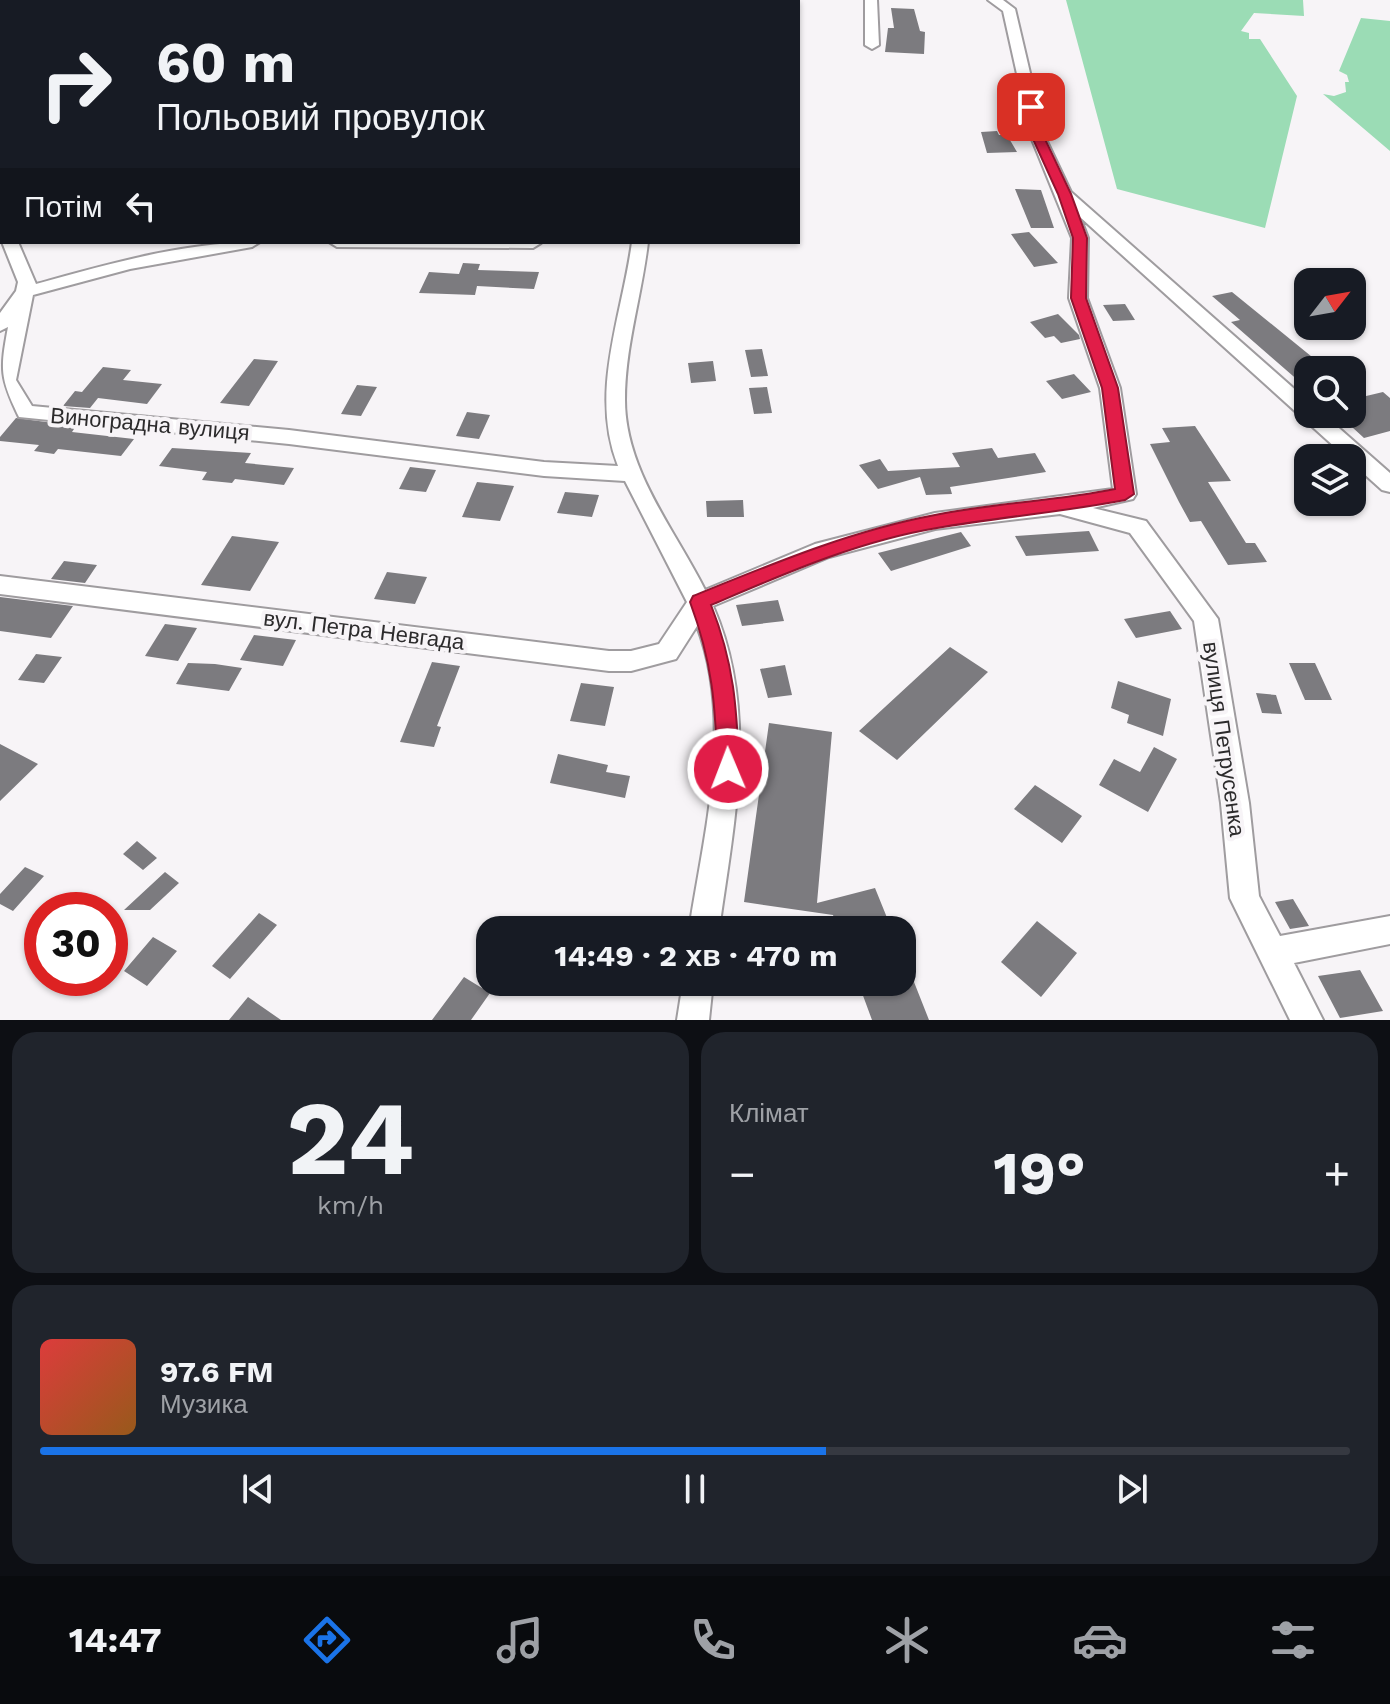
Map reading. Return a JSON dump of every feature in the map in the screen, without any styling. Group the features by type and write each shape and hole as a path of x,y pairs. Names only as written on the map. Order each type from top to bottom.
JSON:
{"street":[{"path":"871,0 872,45"},
{"path":"700,602 823,550 935,521 1059,506 1125,494 1110,388 1078,298 1080,238 1038,137 1009,9 994,0"},
{"path":"1064,194 1294,400"},
{"path":"0,325 25,292 27,282 10,244"},
{"path":"128,264 176,244"},
{"path":"25,292 128,264 241,244"},
{"path":"640,244 637,273 623,329 615,405 621,440 632,474 700,602 714,638 726,699 728,769 706,916"},
{"name":"Виноградна вулиця","path":"25,292 6,380 26,412 289,437 544,469 632,474"},
{"path":"1326,428 1390,485"},
{"name":"вулиця Петрусенка","path":"1059,506 1138,527 1206,619 1235,803 1245,898 1307,1020"},
{"name":"вул. Петра Невгада","path":"0,585 609,661 631,661 667,652 700,602"},
{"path":"1275,952 1390,930"},
{"path":"693,1020 696,996"}],"green space":[{"path":"1066,0 1303,0 1304,16 1254,13 1241,31 1249,33 1249,39 1260,39 1297,96 1265,228 1117,189"},
{"path":"1361,18 1390,21 1390,151 1323,94 1334,96 1346,92 1345,82 1349,82 1347,75 1339,71"}],"building":[{"path":"891,8 914,9 920,31 925,32 924,54 885,52 888,28 894,28"},
{"path":"997,131 999,135 1007,135 1017,152 987,153 981,132"},
{"path":"1015,189 1041,190 1054,228 1031,228"},
{"path":"1029,232 1058,263 1034,267 1011,234"},
{"path":"463,263 480,264 478,270 539,272 534,289 477,286 475,295 419,293 429,272 459,274"},
{"path":"1232,292 1311,356 1294,356 1294,377 1231,322 1240,320 1212,296"},
{"path":"1125,304 1135,320 1113,321 1103,305"},
{"path":"1058,314 1080,339 1061,343 1054,336 1045,338 1030,322"},
{"path":"762,349 768,376 751,377 745,350"},
{"path":"254,359 278,361 249,406 220,403"},
{"path":"713,361 716,381 691,383 688,363"},
{"path":"103,367 131,370 123,380 162,384 147,404 98,398 90,408 63,406 75,391 82,392"},
{"path":"1074,374 1091,392 1062,399 1046,381"},
{"path":"357,385 377,387 361,416 341,414"},
{"path":"767,387 772,413 754,414 749,388"},
{"path":"1383,392 1390,398 1390,431 1364,438 1353,428 1366,428 1366,396"},
{"path":"467,412 490,415 479,439 456,436"},
{"path":"16,418 76,426 72,432 134,439 121,456 58,449 54,454 34,451 39,445 0,441"},
{"path":"1195,426 1231,481 1208,482 1246,543 1255,543 1267,562 1228,565 1201,521 1190,522 1179,502 1150,444 1170,442 1162,428"},
{"path":"172,448 251,453 245,463 294,468 284,485 235,479 232,483 202,480 207,472 159,466"},
{"path":"992,448 998,458 1035,453 1046,472 950,487 952,494 926,495 920,477 878,489 859,465 880,459 888,471 960,467 952,453"},
{"path":"410,467 436,470 426,492 399,489"},
{"path":"477,482 514,486 500,521 462,517"},
{"path":"565,492 599,495 592,517 557,513"},
{"path":"743,500 744,517 707,517 706,501"},
{"path":"1089,531 1099,551 1026,556 1015,536"},
{"path":"961,532 971,546 891,571 878,553"},
{"path":"232,536 279,542 250,591 201,585"},
{"path":"64,561 97,565 85,583 51,579"},
{"path":"387,572 427,577 415,604 374,599"},
{"path":"0,597 73,606 51,638 0,631"},
{"path":"778,600 784,621 742,626 736,605"},
{"path":"1170,611 1182,629 1136,638 1124,619"},
{"path":"165,624 197,628 178,661 145,656"},
{"path":"254,635 296,640 283,666 240,660"},
{"path":"950,647 988,672 897,760 859,731"},
{"path":"36,654 62,657 44,683 18,680"},
{"path":"432,662 460,666 437,726 441,727 434,747 400,742"},
{"path":"188,663 242,668 229,691 176,684"},
{"path":"1289,663 1315,663 1332,700 1305,700"},
{"path":"785,665 792,695 768,698 760,669"},
{"path":"1118,681 1171,699 1163,736 1127,723 1129,715 1111,708"},
{"path":"581,683 614,687 605,726 570,721"},
{"path":"1256,693 1276,695 1282,714 1262,713"},
{"path":"769,723 832,732 817,903 875,888 886,916 833,916 744,902"},
{"path":"0,744 38,764 0,801"},
{"path":"1154,747 1177,759 1148,812 1099,785 1114,759 1140,772"},
{"path":"558,754 608,765 606,772 630,776 625,798 550,783"},
{"path":"1035,785 1082,816 1062,843 1014,809"},
{"path":"137,841 157,858 143,870 123,854"},
{"path":"25,867 44,876 30,892 24,892 24,899 13,911 0,904 0,894"},
{"path":"165,872 179,883 150,910 128,910 128,906"},
{"path":"1293,899 1309,926 1290,929 1275,902"},
{"path":"259,913 277,925 230,979 212,966"},
{"path":"1037,921 1077,953 1041,997 1001,962"},
{"path":"153,937 177,951 147,986 128,974 128,966"},
{"path":"1360,970 1383,1011 1340,1018 1318,976"},
{"path":"464,977 476,984 476,996 488,996 471,1020 432,1020"},
{"path":"916,987 929,1020 872,1020 863,996 916,996"},
{"path":"248,997 281,1020 229,1020"}],"route":[{"path":"728,769 726,699 714,638 700,602 823,550 935,521 1059,506 1125,494 1110,388 1078,298 1080,238 1038,137 1031,107"}]}
